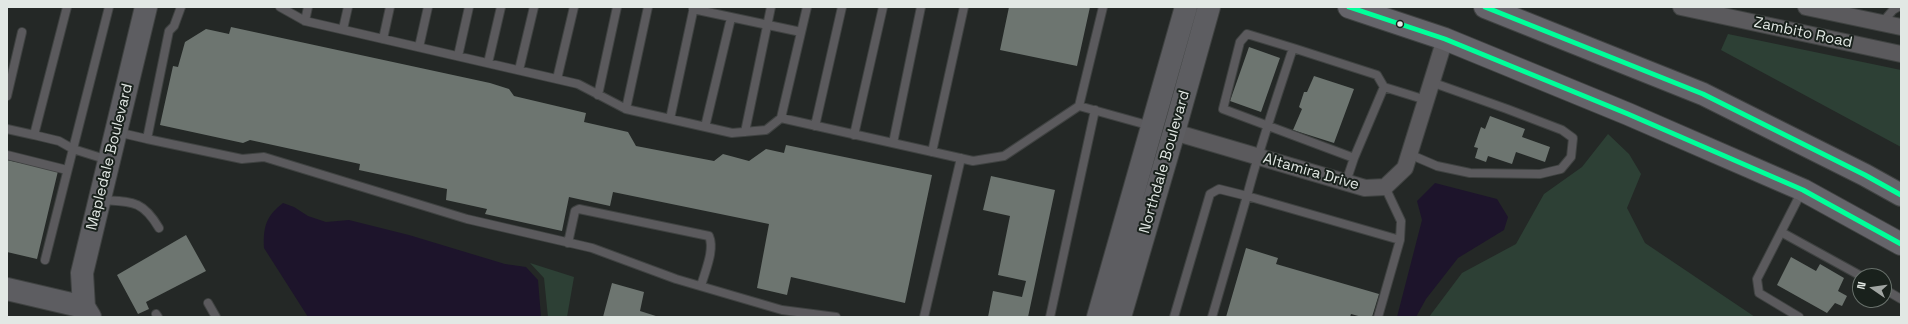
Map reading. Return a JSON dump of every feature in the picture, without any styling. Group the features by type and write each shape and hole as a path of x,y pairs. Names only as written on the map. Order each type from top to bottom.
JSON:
{"main road":[{"path":"1349,7 1445,39 1628,114 1803,190 1901,244"},
{"path":"1485,7 1703,94 1865,174 1901,195"}],"street":[{"name":"Mapledale Boulevard","path":"7,289 87,312 82,273 146,7"},
{"name":"Northdale Boulevard","path":"1098,317 1186,7"},
{"name":"Northdale Boulevard","path":"1120,317 1174,132 1208,7"},
{"name":"Zambito Road","path":"1681,7 1901,54"},
{"path":"1806,7 1901,27"},
{"path":"1174,132 1170,104 1178,38"},
{"path":"1385,187 1404,168 1445,39"},
{"path":"1144,235 1148,191 1157,142 1156,131 1152,126"},
{"name":"Altamira Drive","path":"1174,132 1365,188 1385,187"}],"lane":[{"path":"34,135 67,7"},
{"path":"45,260 109,7"},
{"path":"147,139 168,31 174,26 181,7"},
{"path":"280,7 305,20 578,84 626,110 732,133 766,130 781,118 807,7"},
{"path":"305,20 308,7"},
{"path":"343,29 348,7"},
{"path":"384,39 390,7"},
{"path":"419,47 428,7"},
{"path":"458,56 469,7"},
{"path":"488,63 501,7"},
{"path":"519,70 534,7"},
{"path":"557,79 574,7"},
{"path":"598,95 617,7"},
{"path":"626,110 648,7"},
{"path":"745,132 771,7"},
{"path":"815,126 842,7"},
{"path":"854,135 883,7"},
{"path":"893,143 921,7"},
{"path":"932,152 964,7"},
{"path":"781,118 974,161 1004,156 1079,106 1103,7"},
{"path":"1882,24 1893,10 1898,7"},
{"path":"670,119 693,8 767,26 801,32"},
{"path":"705,127 732,18"},
{"path":"7,96 22,32"},
{"path":"1354,158 1223,109 1240,42 1247,34 1377,76 1384,87 1426,100"},
{"path":"1212,317 1258,156 1293,48"},
{"path":"1409,154 1437,166 1470,173 1540,174 1561,169 1571,157 1574,138 1562,130 1501,106 1431,82"},
{"path":"1346,182 1354,158 1384,87"},
{"path":"1079,106 1152,126"},
{"path":"1050,317 1095,110"},
{"path":"7,129 59,141 73,149 109,160"},
{"path":"116,132 242,159 264,157 467,220 592,248 655,272 782,310 836,317"},
{"path":"7,155 67,170"},
{"path":"924,317 961,158"},
{"path":"1378,317 1400,240 1401,221 1385,187"},
{"path":"1174,317 1210,194 1218,189 1400,240"},
{"path":"1799,317 1760,293 1757,279 1803,190"},
{"path":"100,200 134,202 150,212 159,228"},
{"path":"568,242 575,211 579,209 709,236 711,241 710,251 701,286"},
{"path":"1781,232 1852,272"},
{"path":"1892,294 1901,299"},
{"path":"208,303 216,317"}],"green space":[{"path":"1728,34 1901,70 1901,147 1721,50"},
{"path":"1608,134 1629,154 1641,174 1627,208 1645,243 1755,317 1429,317 1462,273 1516,244 1544,194 1582,167"},
{"path":"530,263 574,277 567,317 548,317 544,278"}],"shaded area":[{"path":"1435,183 1497,199 1508,217 1504,230 1458,258 1426,299 1416,317 1397,317 1422,220 1417,201"},
{"path":"283,203 294,207 308,216 326,222 349,220 409,235 505,264 526,267 538,280 541,317 308,317 264,248 264,234 269,217"}],"building":[{"path":"1009,7 1090,7 1077,66 1000,50"},
{"path":"231,27 490,83 509,89 514,96 586,113 584,122 628,132 636,146 714,161 723,154 749,161 766,149 784,153 786,145 932,175 905,303 791,277 787,295 757,288 769,224 613,192 610,206 569,197 562,231 485,214 487,209 446,200 447,189 359,170 360,164 250,140 243,143 160,125 173,66 178,67 185,42 206,29 229,34"},
{"path":"1249,47 1280,58 1261,112 1230,101"},
{"path":"1314,76 1354,89 1334,143 1293,130 1302,109 1299,107 1304,92 1307,92"},
{"path":"1490,116 1525,129 1522,137 1550,147 1545,162 1516,152 1512,164 1488,156 1486,162 1475,158 1478,148 1474,147 1481,127 1485,129"},
{"path":"7,160 58,171 37,259 7,252"},
{"path":"991,176 1055,190 1028,317 988,317 993,291 1022,297 1026,281 998,275 1010,216 983,210"},
{"path":"186,235 206,271 146,302 149,309 138,314 117,275"},
{"path":"1246,248 1278,258 1276,264 1379,294 1372,317 1362,317 1351,314 1350,317 1226,317"},
{"path":"1791,257 1816,271 1820,264 1844,278 1838,291 1847,296 1842,306 1835,303 1827,313 1777,285"},
{"path":"612,283 644,292 640,311 659,317 603,317"}],"transit line":[{"path":"1349,7 1445,39 1628,114 1803,190 1901,244"},
{"path":"1485,7 1703,94 1865,175 1901,195"}]}
